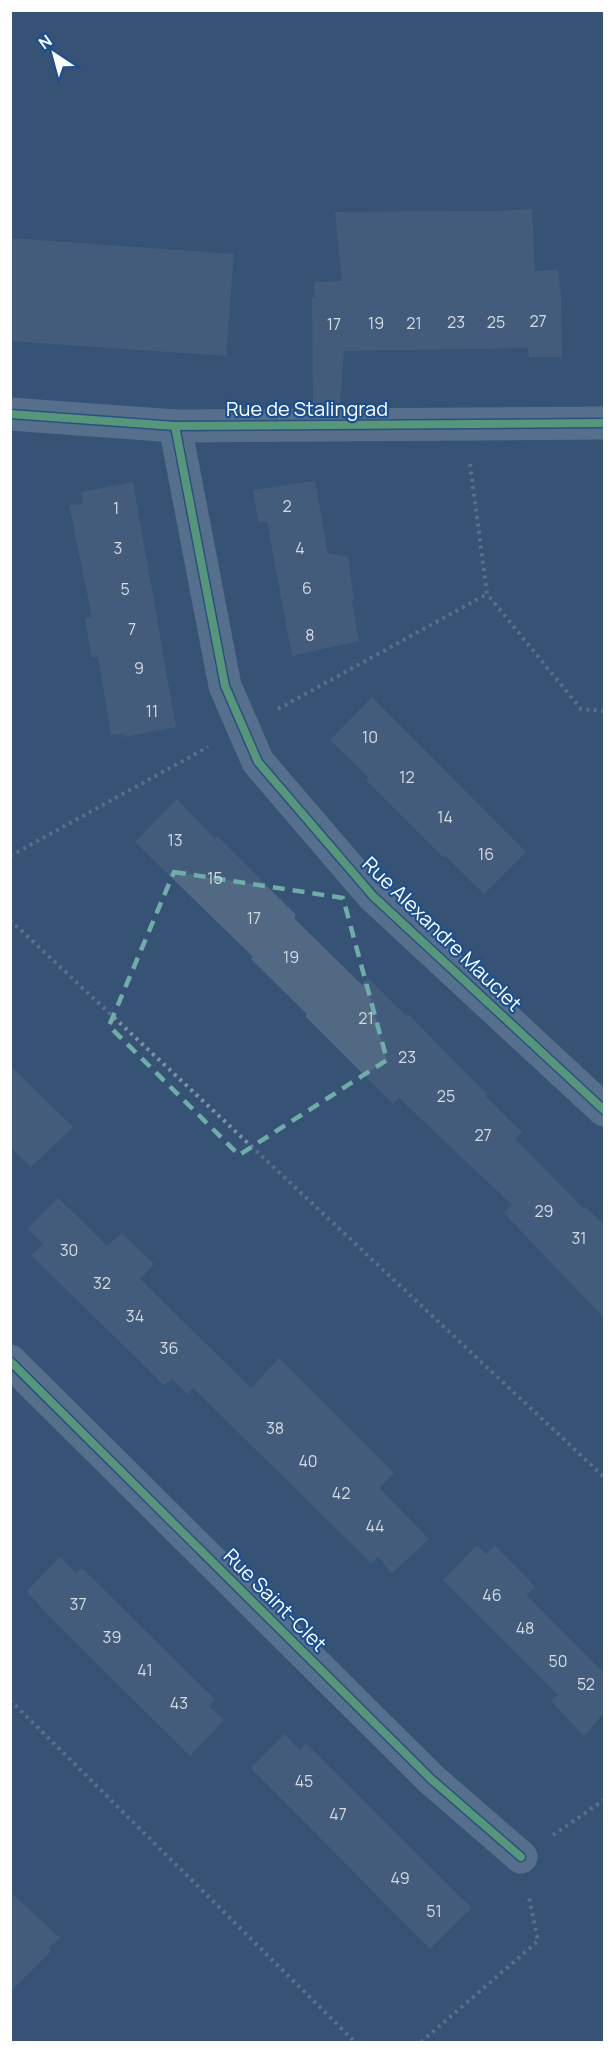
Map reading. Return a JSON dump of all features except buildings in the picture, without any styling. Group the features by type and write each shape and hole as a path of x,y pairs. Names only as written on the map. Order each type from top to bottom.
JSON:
{"street":[{"name":"Rue de Stalingrad","path":"10,414 174,426 604,423"},
{"name":"Rue Alexandre Mauclet","path":"174,426 225,686 258,762 373,896 604,1110"},
{"name":"Rue Saint-Clet","path":"10,1361 431,1779 521,1857"}],"path":[{"path":"464,424 487,594 581,709 604,711"},
{"path":"10,920 604,1477"},
{"path":"10,1700 355,2043"},
{"path":"421,2043 538,1941 521,1857 604,1800"}],"highlighted area":[{"path":"174,872 343,898 387,1060 239,1155 109,1026"}],"cycle path":[{"path":"10,414 175,426 604,423"},
{"path":"175,426 225,686 258,762 373,896 604,1110"},
{"path":"10,1361 431,1779 521,1857"}]}
